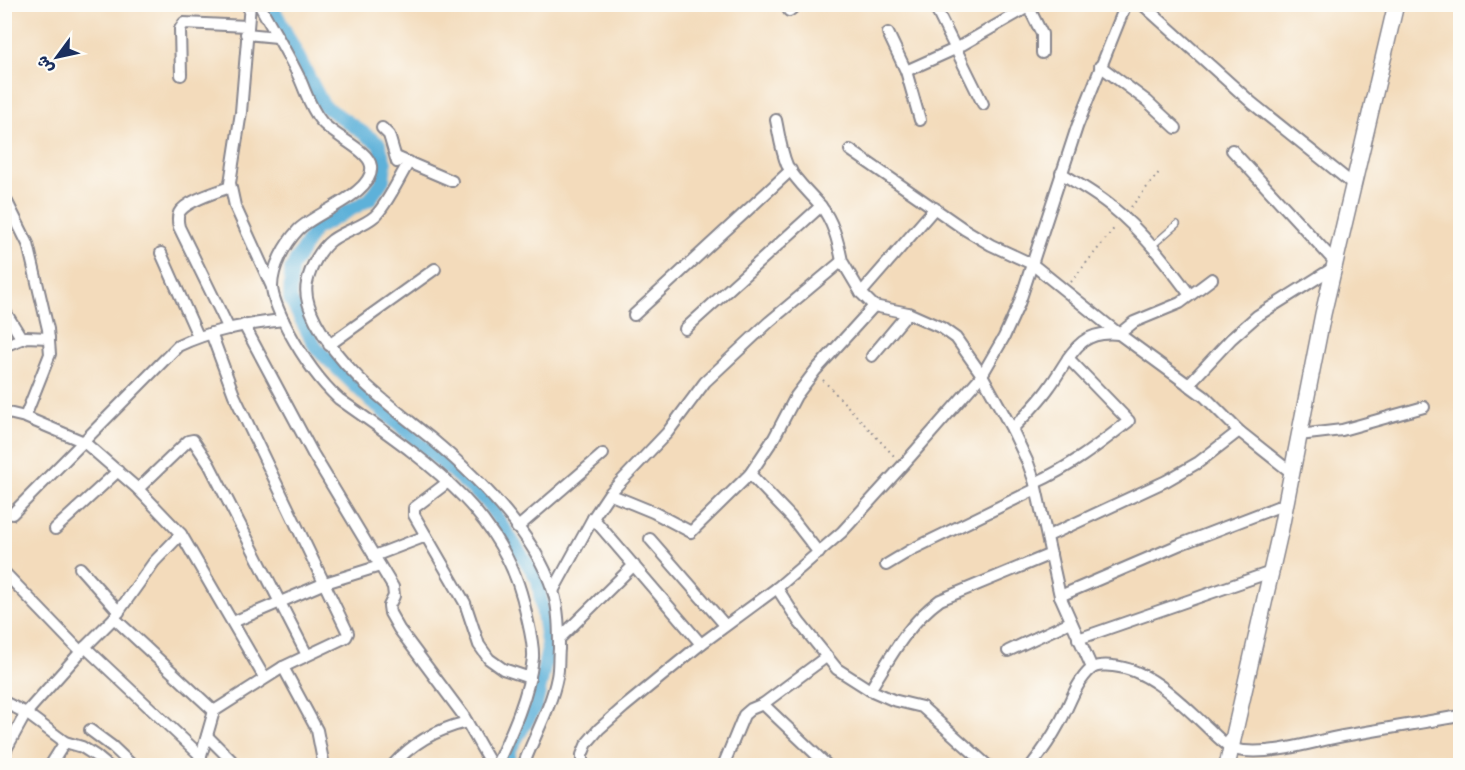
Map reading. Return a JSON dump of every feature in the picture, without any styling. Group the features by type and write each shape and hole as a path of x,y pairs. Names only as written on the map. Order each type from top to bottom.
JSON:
{"main road":[{"path":"1227,765 1271,572 1334,265 1396,4"}],"street":[{"path":"244,325 313,454 393,587 394,596 389,606 390,614 494,765 507,742 530,678 533,655 522,594 499,542 477,512 431,466 327,388 303,358 283,320 272,288 235,206 230,187 241,112 250,4"},
{"path":"259,4 314,111 329,130 366,155 371,165 367,180 356,192 299,229 280,256 272,288"},
{"path":"582,765 582,754 587,743 599,729 701,644 777,588 819,553 860,514 982,375 1012,321 1061,173 1100,66 1126,4"},
{"path":"1142,4 1261,111 1354,185"},
{"path":"934,5 983,104"},
{"path":"906,71 955,49 1028,6 1042,34 1042,52"},
{"path":"181,75 180,29 184,23 247,30 277,37"},
{"path":"888,33 906,71 920,120"},
{"path":"1100,66 1147,101 1176,128"},
{"path":"776,120 783,150 791,170 829,218 837,237 842,261 861,293 874,306 908,313 942,328 956,338 982,375 1012,429 1035,486 1060,596 1092,668"},
{"path":"382,129 388,135 400,177"},
{"path":"850,150 990,245 1032,264 1119,334 1188,384 1217,408 1239,431 1292,473"},
{"path":"1188,384 1231,339 1257,316 1334,265 1232,150"},
{"path":"396,157 452,181"},
{"path":"409,162 377,214 364,224 331,241 314,264 307,284 307,300 312,315 329,345 373,392 435,442 487,489 532,548 553,591 558,613 558,676 547,713 523,765"},
{"path":"634,315 791,170"},
{"path":"1061,173 1104,200 1124,216 1152,246 1190,295"},
{"path":"229,329 177,219 184,207 230,187"},
{"path":"4,196 28,244 49,338 50,354 47,365 26,417"},
{"path":"685,328 821,206"},
{"path":"861,293 935,208"},
{"path":"161,253 198,336"},
{"path":"553,591 609,494 668,433 705,382 769,322 842,261"},
{"path":"329,345 435,269"},
{"path":"1012,429 1050,386 1081,343 1103,332 1119,334 1134,322 1180,303 1212,279"},
{"path":"609,494 653,512 691,532 750,474 774,438 796,396 815,371 874,306"},
{"path":"4,310 22,339"},
{"path":"872,356 908,313"},
{"path":"12,514 178,345 198,336 244,325 283,320"},
{"path":"4,572 198,761 214,711 264,677 346,637 348,633 325,583 234,395 211,333"},
{"path":"4,346 22,339 49,338"},
{"path":"886,565 1060,472 1081,459 1129,421 1068,358"},
{"path":"1299,435 1342,430 1424,407"},
{"path":"4,412 26,417 84,442 138,489 181,534 264,677"},
{"path":"1047,536 1166,481 1199,462 1239,431"},
{"path":"138,489 188,441 194,440 307,655"},
{"path":"517,528 603,454"},
{"path":"55,529 118,471"},
{"path":"750,474 791,517 819,553"},
{"path":"448,482 413,510 414,515 465,603 479,645 489,659 503,669 530,678"},
{"path":"1060,596 1181,544 1285,504"},
{"path":"594,518 701,644"},
{"path":"4,753 26,713 117,615 154,562 181,534"},
{"path":"233,622 377,561 426,537"},
{"path":"650,540 725,626"},
{"path":"870,690 908,630 929,608 940,600 1051,554"},
{"path":"559,639 634,565"},
{"path":"80,568 117,615 214,711"},
{"path":"1078,639 1271,572"},
{"path":"777,588 837,669 870,690 893,700 922,707 988,765"},
{"path":"1008,651 1070,622"},
{"path":"723,765 744,715 750,709 764,704 826,657"},
{"path":"1030,765 1042,751 1059,724 1076,689 1092,668 1107,665 1135,671 1153,682 1231,748 1245,752 1271,750 1461,716"},
{"path":"283,667 317,730 324,765"},
{"path":"4,702 26,713 65,742 82,747 108,765"},
{"path":"764,704 828,765"},
{"path":"392,765 440,729 466,722"},
{"path":"90,730 133,765"},
{"path":"207,735 237,765"},
{"path":"50,765 65,742"}],"lane":[{"path":"1152,246 1177,224"}],"path":[{"path":"1065,289 1161,170"},
{"path":"815,371 903,465"}],"waterway":[{"path":"271,4 323,105 379,144 385,163 383,180 370,199 314,230 291,269 290,299 316,348 370,400 487,502 538,580 548,649 536,706 509,751 507,766"}]}
